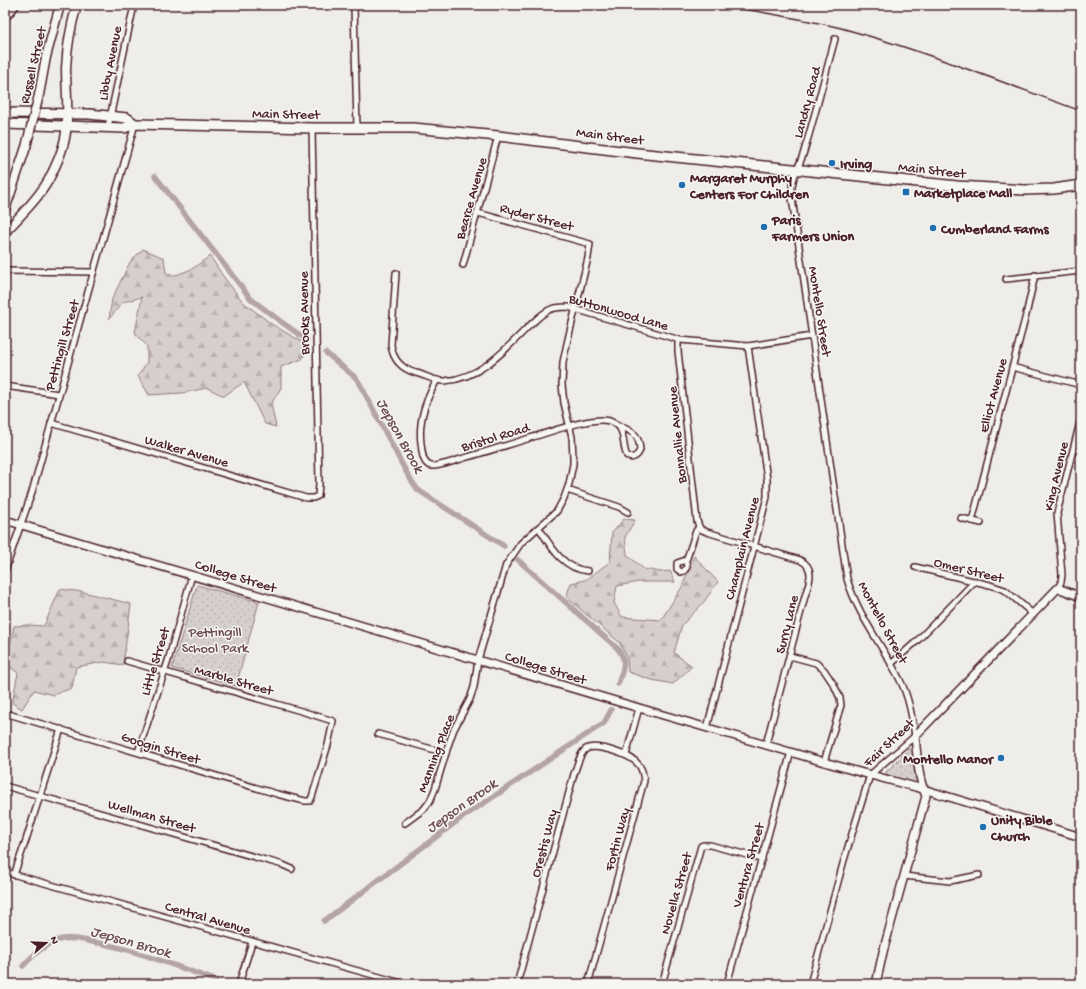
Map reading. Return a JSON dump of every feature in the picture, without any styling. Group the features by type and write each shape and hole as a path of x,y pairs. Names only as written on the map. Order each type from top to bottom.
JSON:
{"highway":[{"name":"Main Street","path":"5,113 67,113 111,116 127,118 134,124"},
{"name":"Main Street","path":"5,124 124,128 134,124 312,128 413,128 498,136 624,152 796,170 998,189 1032,190 1081,185"}],"main road":[{"path":"5,17 15,5"},
{"name":"Russell Street","path":"5,210 26,147 60,5"},
{"path":"5,232 43,190 56,165 61,151 66,133 66,67 71,31 77,5"},
{"name":"Russell Street","path":"5,199 16,177"}],"street":[{"name":"Libby Avenue","path":"108,127 134,5"},
{"path":"354,5 357,128"},
{"name":"Landry Road","path":"796,170 805,151 836,39"},
{"name":"Pettingill Street","path":"5,571 22,525 94,272 134,124"},
{"name":"Brooks Avenue","path":"312,128 319,484 319,494 316,498"},
{"name":"Bearce Avenue","path":"463,265 498,136"},
{"name":"Montello Street","path":"796,170 792,183 792,198 847,579 855,601 901,682 908,700 923,789 926,796 883,952 876,984"},
{"name":"Ryder Street","path":"478,213 590,244"},
{"name":"Manning Place","path":"405,823 424,809 430,801 435,789 454,729 470,699 474,687 478,660 506,565 521,543 557,511 567,490 573,464 572,442 562,385 563,362 590,244"},
{"path":"5,271 94,272"},
{"path":"1006,279 1081,271"},
{"path":"396,273 391,345 393,353 396,360 406,369 437,380"},
{"name":"Elliot Avenue","path":"972,521 1034,275"},
{"name":"Buttonwood Lane","path":"437,380 451,380 484,367 501,354 539,317 550,310 563,307 678,340 748,346 812,336"},
{"name":"Bonnallie Avenue","path":"678,340 697,521 699,527"},
{"name":"Champlain Avenue","path":"707,728 766,502 767,490 748,346"},
{"path":"1012,367 1081,385"},
{"name":"Bristol Road","path":"437,380 426,400 420,429 423,456 428,464 434,466 569,426 603,420 611,421 630,430 636,435 640,450 636,456 631,458 627,456 620,426"},
{"path":"5,386 59,394"},
{"name":"King Avenue","path":"1058,588 1062,575 1057,513 1081,418"},
{"name":"Walker Avenue","path":"51,423 306,498 316,498"},
{"path":"567,490 619,507 628,512"},
{"path":"961,518 981,523"},
{"name":"College Street","path":"5,520 707,728 923,789 1081,837"},
{"path":"686,562 687,567 684,571 681,572 677,569 677,563 686,560 696,531 699,527 701,530 755,546"},
{"path":"539,528 559,557 576,569 588,571"},
{"name":"Surry Lane","path":"755,546 800,560 807,564 809,566 810,578 766,744"},
{"name":"Omer Street","path":"914,567 975,581 1005,590 1033,614"},
{"name":"Little Street","path":"138,752 164,671 192,575"},
{"path":"891,664 918,640 975,581"},
{"path":"1058,588 1081,597"},
{"name":"Fair Street","path":"810,984 846,853 870,775 915,736 1058,588"},
{"path":"790,656 820,665 834,685 840,698 839,711 824,762"},
{"name":"Marble Street","path":"127,661 314,715 332,722 328,744 310,801"},
{"path":"626,755 639,708"},
{"name":"Googin Street","path":"5,713 277,794 305,802 310,801"},
{"path":"14,874 61,729"},
{"path":"378,734 446,753"},
{"name":"Orestis Way","path":"517,984 574,774 581,754 591,747 626,755"},
{"name":"Ventura Street","path":"726,984 791,752"},
{"name":"Fortin Way","path":"588,984 643,785 642,769 634,760 626,755"},
{"name":"Wellman Street","path":"5,786 283,865 292,869"},
{"name":"Novella Street","path":"662,984 701,846 710,845 762,859"},
{"name":"Central Avenue","path":"5,872 405,984"},
{"path":"904,876 950,881 979,875"},
{"path":"239,984 252,942"}],"green space":[{"path":"143,249 164,258 166,273 176,275 192,269 210,256 243,302 273,325 309,346 302,359 281,367 281,388 271,404 276,427 265,424 244,382 224,396 207,388 182,393 149,395 138,376 147,362 147,346 135,333 142,297 123,302 109,319 112,299 130,262"},
{"path":"624,519 635,520 625,537 627,555 644,569 660,572 670,571 675,582 639,582 617,586 614,603 622,617 661,620 682,587 694,556 718,582 703,603 682,625 674,653 692,666 673,684 652,680 628,672 627,657 619,642 566,597 571,583 585,580 610,562 612,533"},
{"name":"Pettingill School Park","path":"197,585 259,602 236,686 172,668"},
{"path":"60,589 83,592 131,604 123,665 104,662 76,667 72,688 53,695 34,690 22,709 12,703 18,673 6,664 14,626 44,626"},
{"path":"910,748 913,749 917,781 915,783 887,775 886,772"}],"waterway":[{"name":"Jepson Brook","path":"155,176 251,299 307,340"},
{"name":"Jepson Brook","path":"326,353 356,378 409,477 418,490 504,546"},
{"name":"Jepson Brook","path":"518,560 617,648 624,665 618,684"},
{"name":"Jepson Brook","path":"324,921 460,819 604,723 611,710"},
{"name":"Jepson Brook","path":"23,966 36,953 46,946 57,940 67,938 109,945 140,953 215,980"}],"railway":[{"path":"719,5 780,15 841,28 901,46 1081,111"}],"place":[{"name":"Irving","path":"832,163"},
{"name":"Margaret Murphy Centers For Children","path":"682,185"},
{"name":"Marketplace Mall","path":"906,192"},
{"name":"Paris Farmers Union","path":"764,227"},
{"name":"Cumberland Farms","path":"933,228"},
{"name":"Montello Manor","path":"1001,758"},
{"name":"Unity Bible Church","path":"983,827"}]}
